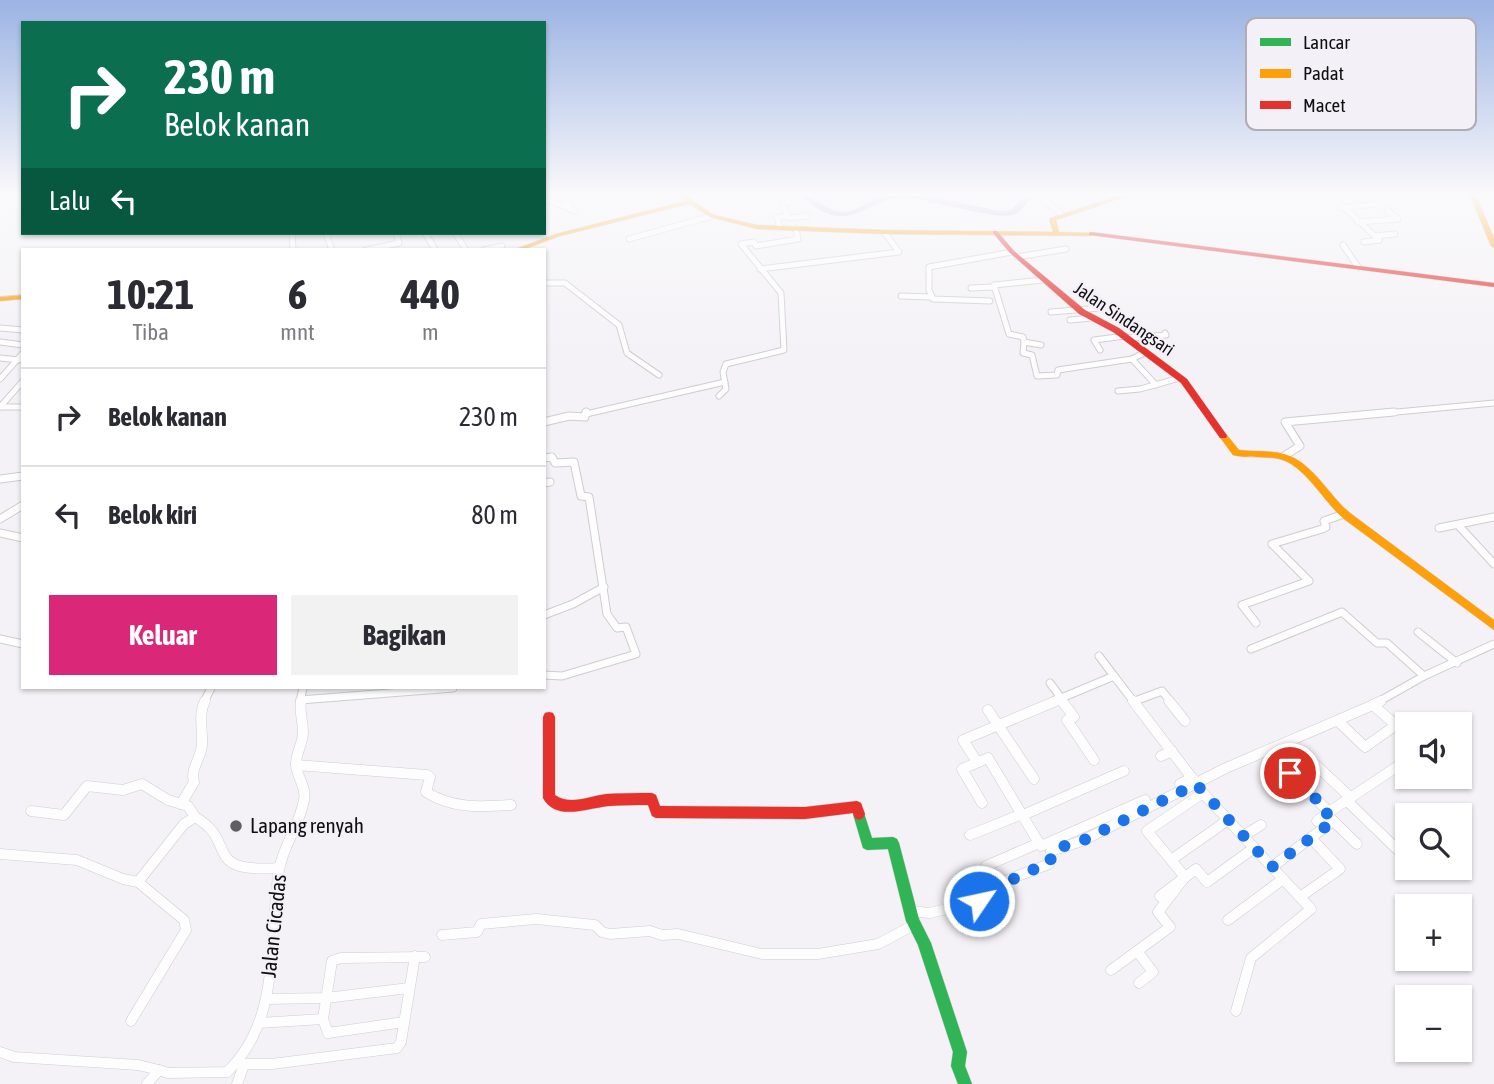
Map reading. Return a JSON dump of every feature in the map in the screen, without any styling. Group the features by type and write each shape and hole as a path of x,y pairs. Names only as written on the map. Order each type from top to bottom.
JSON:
{"street":[{"path":"719,396 726,389 723,372 726,364 785,350 781,293 742,246"},
{"path":"760,269 898,252 894,246"},
{"name":"Jalan Sindangsari","path":"1007,246 1079,310 1126,337 1180,378 1236,453 1284,456"},
{"path":"1178,246 1492,283"},
{"path":"1343,246 1358,267"},
{"path":"931,297 930,266 1066,249"},
{"path":"971,288 1044,280"},
{"path":"546,283 565,283 612,318 621,330 628,353 659,375"},
{"path":"994,287 1009,334 1023,337 1023,353 1032,355 1037,376 1057,375 1058,370 1062,369 1132,359 1146,352"},
{"path":"901,296 965,302 990,301"},
{"path":"0,299 21,297"},
{"path":"1051,312 1112,307"},
{"path":"1070,320 1091,318"},
{"path":"0,328 21,330"},
{"path":"1100,350 1094,340 1166,335 1165,333"},
{"path":"0,342 21,345"},
{"path":"1024,342 1041,345"},
{"path":"0,358 20,360"},
{"path":"1132,359 1156,385"},
{"path":"0,379 20,360"},
{"path":"1118,391 1180,378"},
{"path":"546,422 569,416 584,417 586,412 618,404 725,382"},
{"path":"0,407 21,383"},
{"path":"1494,403 1285,422 1300,446 1284,456 1308,475 1344,514 1448,589 1494,626"},
{"path":"0,407 21,407"},
{"path":"546,458 552,457 555,463 575,462 581,496 589,497 607,614 617,628 626,627 636,654 562,676 546,675"},
{"path":"0,479 21,476"},
{"path":"0,519 21,506"},
{"path":"1256,623 1242,605 1309,581 1272,544 1291,535 1319,532 1326,527 1324,521 1344,514"},
{"path":"1439,528 1494,517"},
{"path":"1458,525 1494,564"},
{"path":"0,533 21,538"},
{"path":"546,614 573,604 604,587"},
{"path":"1251,649 1342,612 1377,643 1387,643 1424,676"},
{"path":"1418,632 1457,663"},
{"path":"0,639 21,644"},
{"path":"1185,877 1147,831 1198,786 1254,755 1373,705 1424,676 1494,644"},
{"path":"1099,656 1198,786 1311,909 1251,958 1236,1011"},
{"path":"977,762 963,740 1114,676"},
{"path":"1050,683 1074,718 1067,720 1094,761"},
{"path":"181,804 194,782 192,775 201,753 201,708 210,689"},
{"name":"Jalan Cicadas","path":"237,1084 241,1064 266,999 279,868 304,798 303,783 296,765 303,732 299,710 303,689"},
{"path":"300,700 440,689"},
{"path":"1135,701 1162,691 1185,721"},
{"path":"1373,705 1395,724"},
{"path":"988,710 1034,779"},
{"path":"549,717 549,798 553,803 591,806 604,800 652,799 657,813 805,813 856,806 867,844 893,843 914,925 924,943 960,1052 958,1066 965,1084"},
{"path":"1340,723 1365,747 1395,726"},
{"path":"1161,756 1172,751"},
{"path":"982,803 962,769 988,758 1041,846 1145,800"},
{"path":"296,765 428,775 425,791 447,804 474,809 511,805"},
{"path":"1316,765 1395,847"},
{"path":"1272,867 1311,838 1348,799 1395,768"},
{"path":"911,911 929,913 975,903 980,896 996,887 1049,864 1054,849 1082,841 1232,770"},
{"path":"970,835 1124,771"},
{"path":"1290,773 1357,844"},
{"path":"1180,783 1198,786"},
{"path":"31,811 69,813 82,790 89,786 123,790 142,784 168,800 188,806 195,817 204,821 224,859 233,866 258,871 279,868"},
{"path":"1317,821 1329,816"},
{"path":"138,882 184,824 195,817"},
{"path":"1171,860 1228,820"},
{"path":"1243,836 1261,825"},
{"path":"1300,897 1340,869 1311,838"},
{"path":"986,866 1039,843"},
{"path":"1111,970 1170,928 1158,912 1185,877 1196,869 1207,882 1254,848"},
{"path":"0,854 73,859 90,863 129,881 138,882 184,920 186,930 131,1021"},
{"path":"1228,920 1283,878"},
{"path":"442,935 477,932 481,924 489,922 536,919 595,925 602,932 610,934 650,931 658,934 678,934 699,942 762,954 818,954 878,944 914,925"},
{"path":"1137,951 1153,972 1139,983"},
{"path":"0,1052 14,1057 138,1065 159,1070 213,1074 227,1072 241,1064 393,1049 400,1046 410,988 420,956 333,959 323,1019 328,1033 337,1034 404,1022"},
{"path":"266,999 326,998 410,988"},
{"path":"259,1023 323,1019"},
{"path":"147,1084 159,1070"}],"traffic: fast":[{"path":"859,814 867,844 893,843 913,921 924,943 960,1052 958,1066 965,1084"}],"traffic: slow":[{"path":"522,248 528,246"},
{"path":"0,299 21,297"},
{"path":"1223,436 1236,453 1273,455 1294,462 1347,516 1494,626"}],"traffic: jam":[{"path":"1007,246 1082,312 1116,330 1184,381 1223,436"},
{"path":"1183,246 1494,285"},
{"path":"549,717 549,798 556,803 577,806 607,800 652,799 656,812 805,813 857,807 859,814"}],"place":[{"name":"Lapang renyah","path":"236,826"}],"route":[{"path":"979,901 980,896 996,887 1049,864 1051,851 1054,849 1082,841 1196,784 1272,867 1333,821 1326,814 1329,812 1290,773"}]}
